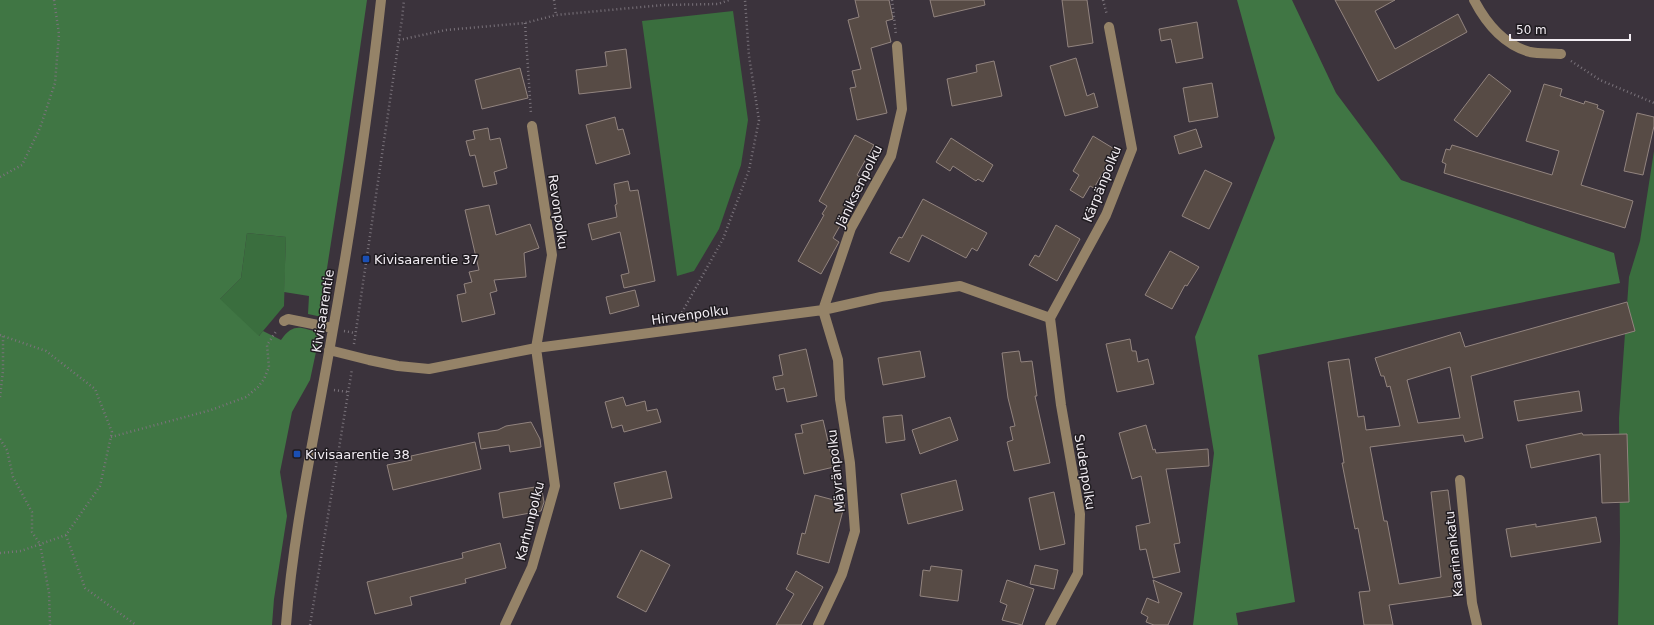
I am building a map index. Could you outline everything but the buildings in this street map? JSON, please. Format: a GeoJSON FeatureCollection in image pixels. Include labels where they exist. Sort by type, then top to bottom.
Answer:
{"type":"FeatureCollection","features":[{"type":"Feature","properties":{"kind":"street","name":"Kivisaarentie"},"geometry":{"type":"LineString","coordinates":[[286,625],[288,594],[302,500],[330,350],[372,75],[381,0]]}},
{"type":"Feature","properties":{"kind":"street"},"geometry":{"type":"LineString","coordinates":[[1474,0],[1491,27],[1508,42],[1530,52],[1561,54]]}},
{"type":"Feature","properties":{"kind":"street","name":"Kärpänpolku"},"geometry":{"type":"LineString","coordinates":[[1050,318],[1106,215],[1132,149],[1109,27]]}},
{"type":"Feature","properties":{"kind":"street","name":"Jäniksenpolku"},"geometry":{"type":"LineString","coordinates":[[823,310],[851,228],[891,156],[902,109],[897,46]]}},
{"type":"Feature","properties":{"kind":"street","name":"Revonpolku"},"geometry":{"type":"LineString","coordinates":[[532,126],[552,255],[536,348]]}},
{"type":"Feature","properties":{"kind":"street","name":"Hirvenpolku"},"geometry":{"type":"LineString","coordinates":[[330,350],[354,357],[398,366],[429,369],[536,348],[823,310],[881,297],[960,286],[1050,318]]}},
{"type":"Feature","properties":{"kind":"street","name":"Mäyränpolku"},"geometry":{"type":"LineString","coordinates":[[818,625],[842,574],[855,531],[850,463],[840,399],[838,360],[823,310]]}},
{"type":"Feature","properties":{"kind":"street","name":"Sudenpolku"},"geometry":{"type":"LineString","coordinates":[[1050,318],[1061,405],[1080,514],[1078,573],[1050,625]]}},
{"type":"Feature","properties":{"kind":"street"},"geometry":{"type":"LineString","coordinates":[[284,321],[288,319],[333,328]]}},
{"type":"Feature","properties":{"kind":"street","name":"Karhunpolku"},"geometry":{"type":"LineString","coordinates":[[506,625],[532,567],[555,486],[536,348]]}},
{"type":"Feature","properties":{"kind":"street","name":"Kaarinankatu"},"geometry":{"type":"LineString","coordinates":[[1460,480],[1472,603],[1477,625]]}},
{"type":"Feature","properties":{"kind":"path"},"geometry":{"type":"LineString","coordinates":[[0,177],[22,165],[40,128],[55,82],[59,34],[54,0]]}},
{"type":"Feature","properties":{"kind":"path"},"geometry":{"type":"LineString","coordinates":[[310,625],[354,357],[355,333],[404,0]]}},
{"type":"Feature","properties":{"kind":"path"},"geometry":{"type":"LineString","coordinates":[[554,0],[556,15]]}},
{"type":"Feature","properties":{"kind":"path"},"geometry":{"type":"LineString","coordinates":[[399,40],[446,30],[525,23],[556,15],[663,5],[718,4],[729,0]]}},
{"type":"Feature","properties":{"kind":"path"},"geometry":{"type":"LineString","coordinates":[[672,330],[723,239],[749,170],[760,120],[749,56],[744,0]]}},
{"type":"Feature","properties":{"kind":"path"},"geometry":{"type":"LineString","coordinates":[[892,0],[897,46]]}},
{"type":"Feature","properties":{"kind":"path"},"geometry":{"type":"LineString","coordinates":[[525,23],[532,126]]}},
{"type":"Feature","properties":{"kind":"path"},"geometry":{"type":"LineString","coordinates":[[1561,54],[1600,80],[1654,103]]}},
{"type":"Feature","properties":{"kind":"path"},"geometry":{"type":"LineString","coordinates":[[111,437],[212,410],[246,397],[258,387],[264,379],[269,367],[267,345],[272,335],[284,321]]}},
{"type":"Feature","properties":{"kind":"path"},"geometry":{"type":"LineString","coordinates":[[0,397],[4,372],[1,335],[46,351],[95,389],[112,432],[100,486],[66,535],[21,551],[0,553]]}},
{"type":"Feature","properties":{"kind":"path"},"geometry":{"type":"LineString","coordinates":[[0,439],[7,450],[13,477],[32,512],[32,532],[40,544],[49,593],[50,625]]}},
{"type":"Feature","properties":{"kind":"path"},"geometry":{"type":"LineString","coordinates":[[66,535],[85,588],[136,625]]}},
{"type":"Feature","properties":{"kind":"green space"},"geometry":{"type":"Polygon","coordinates":[[[0,0],[367,0],[323,294],[322,317],[308,314],[309,296],[284,292],[286,237],[247,233],[241,278],[220,299],[259,336],[263,331],[281,340],[290,331],[298,328],[320,333],[310,380],[292,412],[280,472],[287,516],[274,599],[272,625],[0,625],[0,0]]]}},
{"type":"Feature","properties":{"kind":"green space"},"geometry":{"type":"Polygon","coordinates":[[[1237,0],[1292,0],[1336,93],[1401,180],[1614,253],[1620,283],[1258,355],[1295,602],[1236,613],[1238,625],[1193,625],[1214,453],[1195,337],[1275,138],[1237,0]]]}},
{"type":"Feature","properties":{"kind":"green space"},"geometry":{"type":"Polygon","coordinates":[[[733,11],[748,120],[741,165],[719,229],[694,271],[677,276],[642,21],[733,11]]]}},
{"type":"Feature","properties":{"kind":"green space"},"geometry":{"type":"Polygon","coordinates":[[[1654,151],[1654,625],[1618,625],[1620,541],[1619,418],[1629,277],[1640,241],[1654,151]]]}},
{"type":"Feature","properties":{"kind":"green space"},"geometry":{"type":"Polygon","coordinates":[[[247,233],[286,237],[284,306],[238,361],[198,321],[241,278],[247,233]]]}},
{"type":"Feature","properties":{"kind":"place","name":"Kivisaarentie 37"},"geometry":{"type":"Point","coordinates":[366,259]}},
{"type":"Feature","properties":{"kind":"place","name":"Kivisaarentie 38"},"geometry":{"type":"Point","coordinates":[297,454]}}]}
